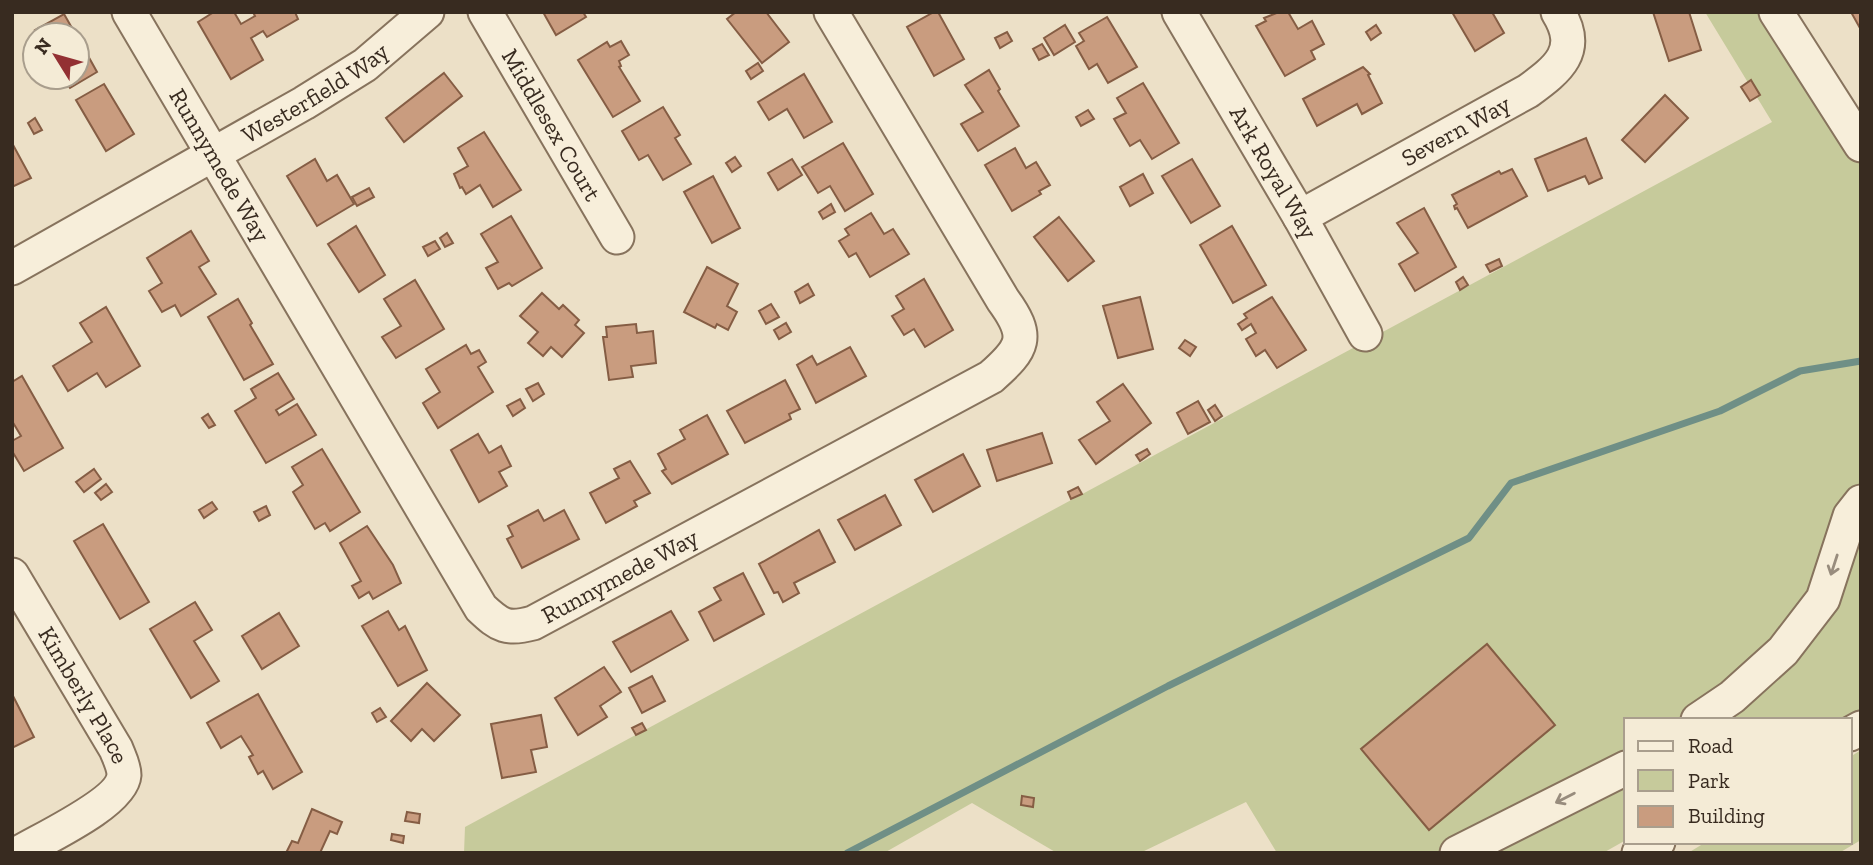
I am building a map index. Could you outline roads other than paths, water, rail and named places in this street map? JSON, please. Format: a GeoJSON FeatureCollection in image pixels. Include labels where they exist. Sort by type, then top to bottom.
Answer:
{"type":"FeatureCollection","features":[{"type":"Feature","properties":{"kind":"street","name":"Runnymede Way"},"geometry":{"type":"LineString","coordinates":[[129,12],[481,608],[498,623],[506,626],[533,623],[991,377],[1009,361],[1018,348],[1021,336],[1015,316],[831,12]]}},
{"type":"Feature","properties":{"kind":"street","name":"Westerfield Way"},"geometry":{"type":"LineString","coordinates":[[12,268],[304,103],[365,65],[427,12]]}},
{"type":"Feature","properties":{"kind":"street","name":"Middlesex Court"},"geometry":{"type":"LineString","coordinates":[[485,12],[617,237]]}},
{"type":"Feature","properties":{"kind":"street","name":"Ark Royal Way"},"geometry":{"type":"LineString","coordinates":[[1180,12],[1365,334]]}},
{"type":"Feature","properties":{"kind":"street","name":"Severn Way"},"geometry":{"type":"LineString","coordinates":[[1300,217],[1528,91],[1551,74],[1564,60],[1568,47],[1567,28],[1559,12]]}},
{"type":"Feature","properties":{"kind":"street"},"geometry":{"type":"LineString","coordinates":[[1776,12],[1861,145]]}},
{"type":"Feature","properties":{"kind":"street"},"geometry":{"type":"LineString","coordinates":[[1701,718],[1732,697],[1783,651],[1823,599],[1850,516],[1861,502]]}},
{"type":"Feature","properties":{"kind":"street","name":"Kimberly Place"},"geometry":{"type":"LineString","coordinates":[[12,575],[116,749],[124,776],[116,792],[103,804],[19,853]]}},
{"type":"Feature","properties":{"kind":"street"},"geometry":{"type":"LineString","coordinates":[[1457,853],[1624,769]]}},
{"type":"Feature","properties":{"kind":"street"},"geometry":{"type":"LineString","coordinates":[[1639,853],[1655,844]]}},
{"type":"Feature","properties":{"kind":"waterway"},"geometry":{"type":"LineString","coordinates":[[847,853],[1168,686],[1469,538],[1511,483],[1720,411],[1800,371],[1861,361]]}}]}
